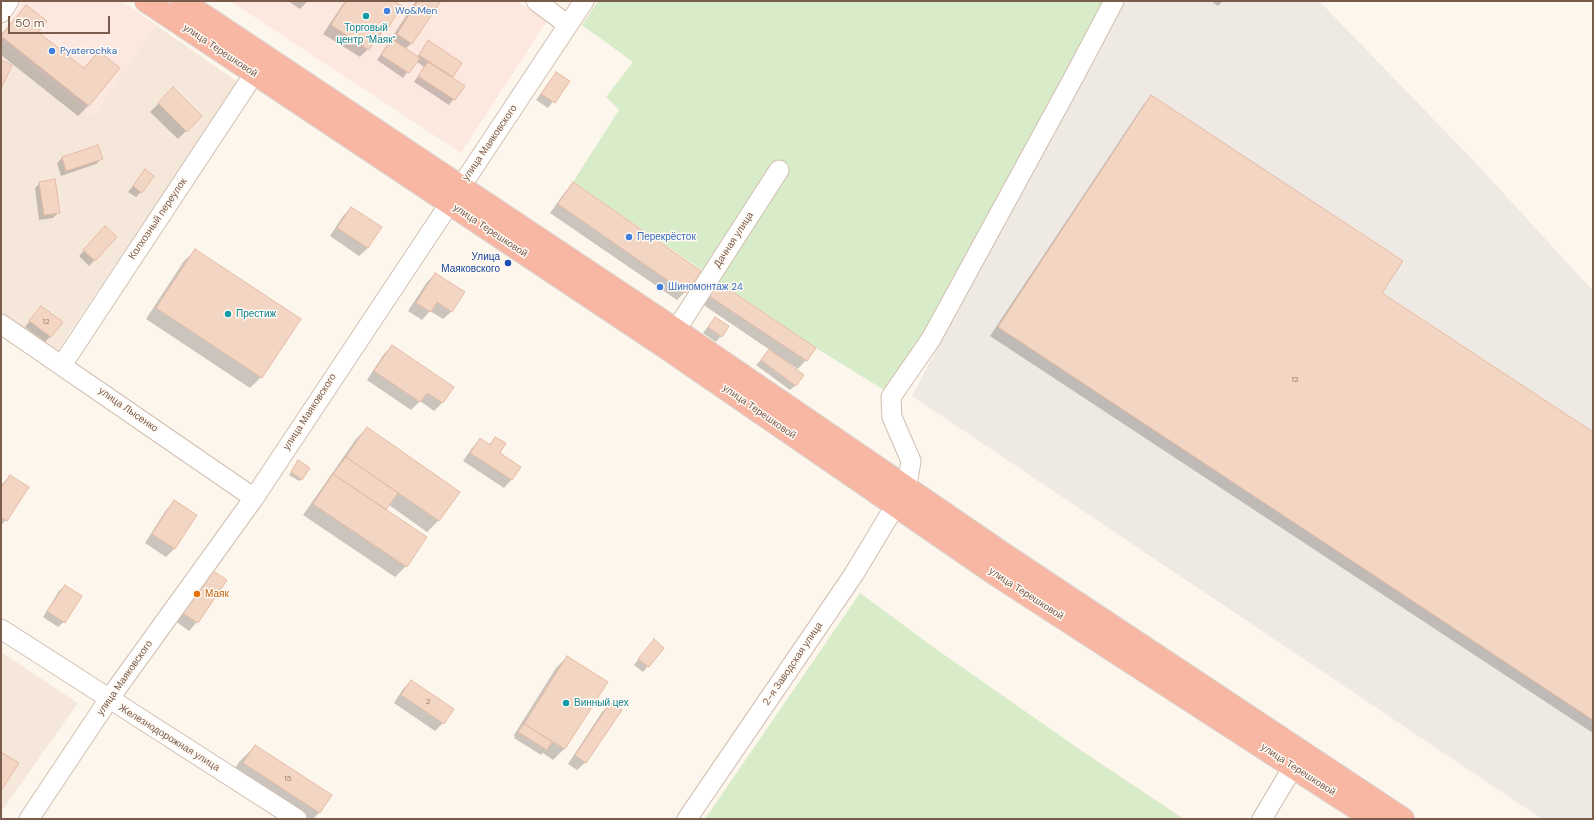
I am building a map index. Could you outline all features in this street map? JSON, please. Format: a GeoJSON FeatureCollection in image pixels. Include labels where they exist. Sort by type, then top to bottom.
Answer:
{"type":"FeatureCollection","features":[{"type":"Feature","properties":{"kind":"highway","name":"улица Терешковой"},"geometry":{"type":"LineString","coordinates":[[146,1],[448,204],[665,347],[998,576],[1373,819]]}},
{"type":"Feature","properties":{"kind":"highway","name":"улица Терешковой"},"geometry":{"type":"LineString","coordinates":[[182,1],[676,330],[1017,564],[1404,819]]}},
{"type":"Feature","properties":{"kind":"street"},"geometry":{"type":"LineString","coordinates":[[1,13],[9,1]]}},
{"type":"Feature","properties":{"kind":"street"},"geometry":{"type":"LineString","coordinates":[[536,1],[568,25]]}},
{"type":"Feature","properties":{"kind":"street","name":"улица Маяковского"},"geometry":{"type":"LineString","coordinates":[[29,819],[109,699],[254,498],[584,1]]}},
{"type":"Feature","properties":{"kind":"street","name":"2-я Заводская улица"},"geometry":{"type":"LineString","coordinates":[[688,819],[854,574],[895,506],[908,479],[911,461],[892,417],[891,397],[931,339],[1114,1]]}},
{"type":"Feature","properties":{"kind":"street","name":"Колхозный переулок"},"geometry":{"type":"LineString","coordinates":[[62,364],[254,74]]}},
{"type":"Feature","properties":{"kind":"street","name":"Дачная улица"},"geometry":{"type":"LineString","coordinates":[[676,330],[780,170]]}},
{"type":"Feature","properties":{"kind":"street","name":"улица Лысенко"},"geometry":{"type":"LineString","coordinates":[[1,324],[62,364],[254,498]]}},
{"type":"Feature","properties":{"kind":"street","name":"Железнодорожная улица"},"geometry":{"type":"LineString","coordinates":[[1,629],[297,819]]}},
{"type":"Feature","properties":{"kind":"street"},"geometry":{"type":"LineString","coordinates":[[1262,819],[1293,767]]}},
{"type":"Feature","properties":{"kind":"shaded area"},"geometry":{"type":"Polygon","coordinates":[[[23,1],[122,1],[156,25],[93,115],[1,42],[1,34],[23,1]]]}},
{"type":"Feature","properties":{"kind":"shaded area"},"geometry":{"type":"Polygon","coordinates":[[[230,1],[517,1],[547,21],[461,153],[230,1]]]}},
{"type":"Feature","properties":{"kind":"shaded area"},"geometry":{"type":"Polygon","coordinates":[[[1124,1],[1319,1],[1473,160],[1593,291],[1593,819],[1542,819],[912,396],[1064,106],[1069,106],[1124,1]]]}},
{"type":"Feature","properties":{"kind":"shaded area"},"geometry":{"type":"Polygon","coordinates":[[[156,25],[238,82],[58,350],[1,312],[1,42],[93,115],[156,25]]]}},
{"type":"Feature","properties":{"kind":"shaded area"},"geometry":{"type":"Polygon","coordinates":[[[1,652],[78,703],[1,812],[1,652]]]}},
{"type":"Feature","properties":{"kind":"green space"},"geometry":{"type":"Polygon","coordinates":[[[598,1],[1109,1],[938,313],[889,393],[816,348],[573,182],[619,110],[606,97],[633,62],[582,25],[598,1]]]}},
{"type":"Feature","properties":{"kind":"green space"},"geometry":{"type":"Polygon","coordinates":[[[860,593],[936,649],[1082,751],[1184,819],[705,819],[860,593]]]}},
{"type":"Feature","properties":{"kind":"building","name":"Торговый центр \"Маяк\""},"geometry":{"type":"Polygon","coordinates":[[[346,1],[394,1],[402,6],[388,28],[384,26],[369,50],[331,25],[346,1]]]}},
{"type":"Feature","properties":{"kind":"building"},"geometry":{"type":"Polygon","coordinates":[[[418,1],[441,1],[412,44],[397,34],[418,1]]]}},
{"type":"Feature","properties":{"kind":"building"},"geometry":{"type":"Polygon","coordinates":[[[26,5],[47,21],[38,32],[84,68],[99,51],[120,68],[89,106],[1,36],[26,5]]]}},
{"type":"Feature","properties":{"kind":"building"},"geometry":{"type":"Polygon","coordinates":[[[392,39],[420,58],[409,73],[381,55],[392,39]]]}},
{"type":"Feature","properties":{"kind":"building"},"geometry":{"type":"Polygon","coordinates":[[[428,40],[462,63],[453,77],[419,55],[428,40]]]}},
{"type":"Feature","properties":{"kind":"building"},"geometry":{"type":"Polygon","coordinates":[[[1,60],[12,65],[1,89],[1,60]]]}},
{"type":"Feature","properties":{"kind":"building"},"geometry":{"type":"Polygon","coordinates":[[[428,62],[465,86],[455,100],[418,76],[428,62]]]}},
{"type":"Feature","properties":{"kind":"building"},"geometry":{"type":"Polygon","coordinates":[[[556,72],[570,81],[555,103],[541,94],[556,72]]]}},
{"type":"Feature","properties":{"kind":"building"},"geometry":{"type":"Polygon","coordinates":[[[173,87],[202,116],[187,132],[158,103],[173,87]]]}},
{"type":"Feature","properties":{"kind":"building"},"geometry":{"type":"Polygon","coordinates":[[[1151,95],[1403,261],[1382,293],[1593,432],[1593,720],[998,327],[1151,95]]]}},
{"type":"Feature","properties":{"kind":"building"},"geometry":{"type":"Polygon","coordinates":[[[98,145],[103,159],[66,171],[62,157],[98,145]]]}},
{"type":"Feature","properties":{"kind":"building"},"geometry":{"type":"Polygon","coordinates":[[[145,169],[154,176],[142,193],[133,186],[145,169]]]}},
{"type":"Feature","properties":{"kind":"building"},"geometry":{"type":"Polygon","coordinates":[[[55,179],[60,213],[44,215],[39,182],[55,179]]]}},
{"type":"Feature","properties":{"kind":"building","name":"Перекрёсток"},"geometry":{"type":"Polygon","coordinates":[[[573,182],[701,271],[686,293],[558,204],[573,182]]]}},
{"type":"Feature","properties":{"kind":"building"},"geometry":{"type":"Polygon","coordinates":[[[351,207],[382,227],[368,248],[337,228],[351,207]]]}},
{"type":"Feature","properties":{"kind":"building"},"geometry":{"type":"Polygon","coordinates":[[[105,226],[117,237],[95,261],[83,250],[105,226]]]}},
{"type":"Feature","properties":{"kind":"building","name":"Престиж"},"geometry":{"type":"Polygon","coordinates":[[[195,249],[301,319],[262,378],[156,308],[195,249]]]}},
{"type":"Feature","properties":{"kind":"building"},"geometry":{"type":"Polygon","coordinates":[[[435,273],[465,292],[452,312],[437,302],[431,312],[416,303],[435,273]]]}},
{"type":"Feature","properties":{"kind":"building"},"geometry":{"type":"Polygon","coordinates":[[[718,282],[816,348],[807,361],[709,296],[718,282]]]}},
{"type":"Feature","properties":{"kind":"building"},"geometry":{"type":"Polygon","coordinates":[[[41,306],[63,322],[51,337],[29,321],[41,306]]]}},
{"type":"Feature","properties":{"kind":"building"},"geometry":{"type":"Polygon","coordinates":[[[715,317],[729,326],[722,337],[708,327],[715,317]]]}},
{"type":"Feature","properties":{"kind":"building"},"geometry":{"type":"Polygon","coordinates":[[[392,345],[454,387],[443,403],[427,393],[420,402],[374,371],[392,345]]]}},
{"type":"Feature","properties":{"kind":"building"},"geometry":{"type":"Polygon","coordinates":[[[769,349],[804,375],[796,386],[761,360],[769,349]]]}},
{"type":"Feature","properties":{"kind":"building"},"geometry":{"type":"Polygon","coordinates":[[[367,427],[460,492],[439,521],[346,457],[367,427]]]}},
{"type":"Feature","properties":{"kind":"building"},"geometry":{"type":"Polygon","coordinates":[[[495,437],[506,443],[500,453],[521,467],[512,480],[470,453],[480,438],[490,445],[495,437]]]}},
{"type":"Feature","properties":{"kind":"building"},"geometry":{"type":"Polygon","coordinates":[[[346,457],[398,493],[386,510],[333,474],[346,457]]]}},
{"type":"Feature","properties":{"kind":"building"},"geometry":{"type":"Polygon","coordinates":[[[298,460],[310,468],[302,480],[291,472],[298,460]]]}},
{"type":"Feature","properties":{"kind":"building"},"geometry":{"type":"Polygon","coordinates":[[[333,474],[427,537],[407,567],[313,504],[333,474]]]}},
{"type":"Feature","properties":{"kind":"building"},"geometry":{"type":"Polygon","coordinates":[[[10,475],[29,487],[7,521],[1,517],[1,488],[10,475]]]}},
{"type":"Feature","properties":{"kind":"building"},"geometry":{"type":"Polygon","coordinates":[[[174,500],[197,515],[175,549],[152,534],[174,500]]]}},
{"type":"Feature","properties":{"kind":"building"},"geometry":{"type":"Polygon","coordinates":[[[210,569],[227,580],[198,623],[181,612],[210,569]]]}},
{"type":"Feature","properties":{"kind":"building"},"geometry":{"type":"Polygon","coordinates":[[[65,585],[82,596],[65,623],[47,611],[65,585]]]}},
{"type":"Feature","properties":{"kind":"building"},"geometry":{"type":"Polygon","coordinates":[[[654,639],[664,648],[649,667],[638,659],[654,639]]]}},
{"type":"Feature","properties":{"kind":"building","name":"Винный цех"},"geometry":{"type":"Polygon","coordinates":[[[567,656],[608,682],[565,749],[524,724],[567,656]]]}},
{"type":"Feature","properties":{"kind":"building"},"geometry":{"type":"Polygon","coordinates":[[[411,680],[454,709],[444,724],[401,695],[411,680]]]}},
{"type":"Feature","properties":{"kind":"building"},"geometry":{"type":"Polygon","coordinates":[[[610,703],[622,710],[586,763],[575,755],[610,703]]]}},
{"type":"Feature","properties":{"kind":"building"},"geometry":{"type":"Polygon","coordinates":[[[524,724],[552,742],[547,750],[518,732],[524,724]]]}},
{"type":"Feature","properties":{"kind":"building"},"geometry":{"type":"Polygon","coordinates":[[[255,745],[332,795],[320,813],[243,763],[255,745]]]}},
{"type":"Feature","properties":{"kind":"building"},"geometry":{"type":"Polygon","coordinates":[[[1,752],[19,763],[2,789],[1,789],[1,752]]]}},
{"type":"Feature","properties":{"kind":"place","name":"Wo&Men"},"geometry":{"type":"Point","coordinates":[387,11]}},
{"type":"Feature","properties":{"kind":"place","name":"Торговый центр \"Маяк\""},"geometry":{"type":"Point","coordinates":[366,16]}},
{"type":"Feature","properties":{"kind":"place","name":"Pyaterochka"},"geometry":{"type":"Point","coordinates":[52,51]}},
{"type":"Feature","properties":{"kind":"place","name":"Перекрёсток"},"geometry":{"type":"Point","coordinates":[629,237]}},
{"type":"Feature","properties":{"kind":"place","name":"Улица Маяковского"},"geometry":{"type":"Point","coordinates":[508,263]}},
{"type":"Feature","properties":{"kind":"place","name":"Шиномонтаж 24"},"geometry":{"type":"Point","coordinates":[660,287]}},
{"type":"Feature","properties":{"kind":"place","name":"Престиж"},"geometry":{"type":"Point","coordinates":[228,314]}},
{"type":"Feature","properties":{"kind":"place","name":"Маяк"},"geometry":{"type":"Point","coordinates":[197,594]}},
{"type":"Feature","properties":{"kind":"place","name":"Винный цех"},"geometry":{"type":"Point","coordinates":[566,703]}}]}
